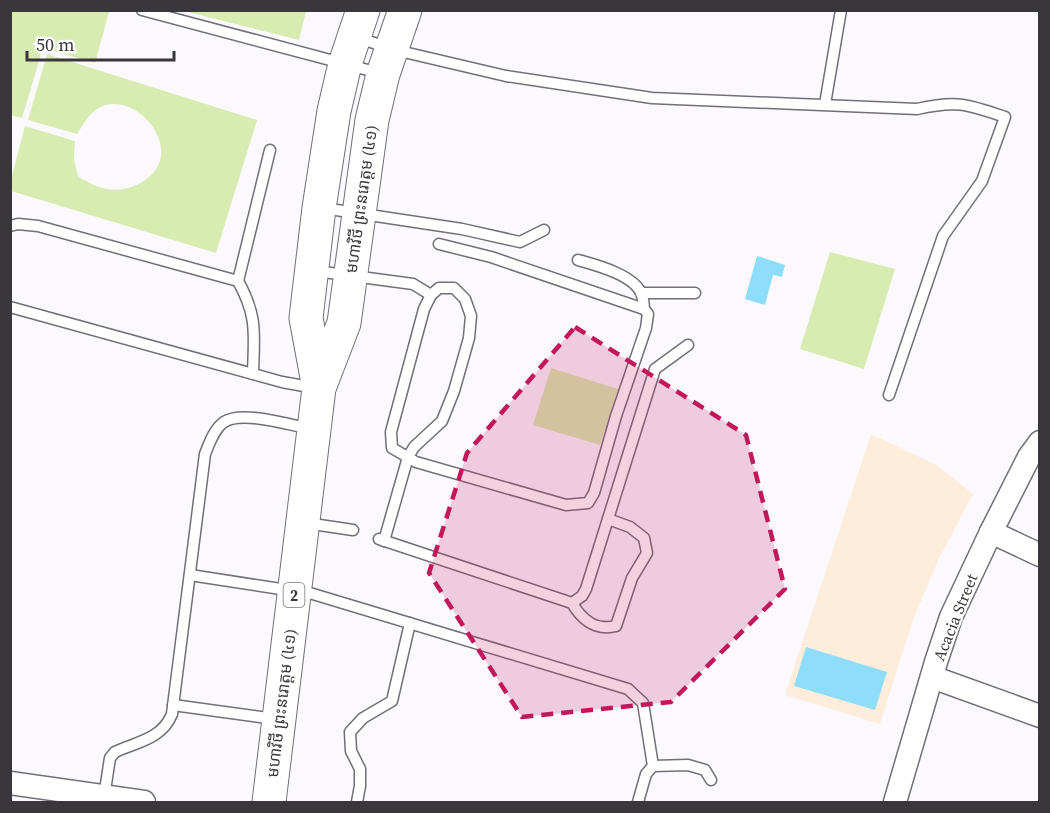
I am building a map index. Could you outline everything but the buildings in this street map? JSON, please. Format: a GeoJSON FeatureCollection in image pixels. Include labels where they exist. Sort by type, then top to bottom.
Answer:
{"type":"FeatureCollection","features":[{"type":"Feature","properties":{"kind":"main road","name":"មហាវិថី ព្រះនរោត្តម (៤១)"},"geometry":{"type":"LineString","coordinates":[[268,802],[319,388],[344,323],[372,120],[387,61],[405,10]]}},
{"type":"Feature","properties":{"kind":"main road","name":"មហាវិថី ព្រះនរោត្តម (៤១)"},"geometry":{"type":"LineString","coordinates":[[319,388],[306,318],[319,208],[334,111],[354,37]]}},
{"type":"Feature","properties":{"kind":"street","name":"Acacia Street"},"geometry":{"type":"LineString","coordinates":[[895,802],[951,617],[1029,457],[1040,442]]}},
{"type":"Feature","properties":{"kind":"street"},"geometry":{"type":"LineString","coordinates":[[991,532],[1040,555]]}},
{"type":"Feature","properties":{"kind":"street"},"geometry":{"type":"LineString","coordinates":[[932,677],[1040,716]]}},
{"type":"Feature","properties":{"kind":"street"},"geometry":{"type":"LineString","coordinates":[[10,783],[144,802]]}},
{"type":"Feature","properties":{"kind":"lane"},"geometry":{"type":"LineString","coordinates":[[142,10],[354,37],[387,61],[652,98],[917,109],[944,103],[967,104],[1005,117],[982,181],[944,236],[889,395]]}},
{"type":"Feature","properties":{"kind":"lane"},"geometry":{"type":"LineString","coordinates":[[825,104],[842,10]]}},
{"type":"Feature","properties":{"kind":"lane"},"geometry":{"type":"LineString","coordinates":[[354,37],[387,61]]}},
{"type":"Feature","properties":{"kind":"lane"},"geometry":{"type":"LineString","coordinates":[[253,374],[254,322],[248,300],[238,281],[270,150]]}},
{"type":"Feature","properties":{"kind":"lane"},"geometry":{"type":"LineString","coordinates":[[319,208],[462,229],[520,242],[544,230]]}},
{"type":"Feature","properties":{"kind":"lane"},"geometry":{"type":"LineString","coordinates":[[10,226],[18,224],[38,226],[238,281]]}},
{"type":"Feature","properties":{"kind":"lane"},"geometry":{"type":"LineString","coordinates":[[439,244],[491,257],[644,309]]}},
{"type":"Feature","properties":{"kind":"lane"},"geometry":{"type":"LineString","coordinates":[[578,260],[630,280],[641,293],[644,309],[648,314],[646,328],[616,416],[594,493],[588,502],[566,505],[416,462],[408,457],[392,448],[391,432],[424,309],[431,296],[440,288],[454,288],[465,299],[471,316],[469,338],[454,391],[442,421],[414,447],[408,457],[381,540],[572,603],[579,616],[591,625],[608,628],[616,626],[632,578],[647,553],[644,538],[630,527],[608,519]]}},
{"type":"Feature","properties":{"kind":"lane"},"geometry":{"type":"LineString","coordinates":[[312,270],[413,284],[431,296]]}},
{"type":"Feature","properties":{"kind":"lane"},"geometry":{"type":"LineString","coordinates":[[641,293],[695,293]]}},
{"type":"Feature","properties":{"kind":"lane"},"geometry":{"type":"LineString","coordinates":[[10,307],[282,382],[319,388]]}},
{"type":"Feature","properties":{"kind":"lane"},"geometry":{"type":"LineString","coordinates":[[572,603],[586,590],[655,369],[688,345]]}},
{"type":"Feature","properties":{"kind":"lane"},"geometry":{"type":"LineString","coordinates":[[104,797],[110,758],[115,752],[160,733],[167,726],[173,705],[205,454],[212,436],[223,423],[240,417],[315,429]]}},
{"type":"Feature","properties":{"kind":"lane"},"geometry":{"type":"LineString","coordinates":[[303,522],[353,531]]}},
{"type":"Feature","properties":{"kind":"lane"},"geometry":{"type":"LineString","coordinates":[[190,575],[322,596],[628,689],[643,703],[653,766]]}},
{"type":"Feature","properties":{"kind":"lane"},"geometry":{"type":"LineString","coordinates":[[357,802],[360,769],[351,751],[350,732],[363,718],[392,701],[410,623]]}},
{"type":"Feature","properties":{"kind":"lane"},"geometry":{"type":"LineString","coordinates":[[173,705],[279,720]]}},
{"type":"Feature","properties":{"kind":"lane"},"geometry":{"type":"LineString","coordinates":[[638,802],[646,774],[653,766],[688,765],[705,770],[711,780]]}},
{"type":"Feature","properties":{"kind":"highlighted area"},"geometry":{"type":"Polygon","coordinates":[[[575,327],[746,435],[785,589],[671,702],[522,717],[429,573],[467,453],[575,327]]]}},
{"type":"Feature","properties":{"kind":"shaded area"},"geometry":{"type":"Polygon","coordinates":[[[871,434],[938,466],[973,494],[938,560],[912,623],[880,724],[785,695],[871,434]]]}},
{"type":"Feature","properties":{"kind":"green space"},"geometry":{"type":"Polygon","coordinates":[[[11,11],[109,12],[95,63],[43,48],[22,118],[11,115],[11,11]]]}},
{"type":"Feature","properties":{"kind":"green space"},"geometry":{"type":"Polygon","coordinates":[[[184,11],[306,11],[299,40],[184,11]]]}},
{"type":"Feature","properties":{"kind":"green space"},"geometry":{"type":"Polygon","coordinates":[[[47,54],[257,120],[216,253],[11,191],[11,179],[25,126],[75,141],[74,160],[78,176],[91,184],[112,190],[134,186],[152,174],[160,159],[160,144],[154,128],[128,107],[112,104],[97,109],[88,117],[77,134],[28,120],[47,54]]]}},
{"type":"Feature","properties":{"kind":"green space"},"geometry":{"type":"Polygon","coordinates":[[[830,252],[895,269],[864,369],[800,349],[830,252]]]}},
{"type":"Feature","properties":{"kind":"green space"},"geometry":{"type":"Polygon","coordinates":[[[551,368],[618,389],[600,445],[533,425],[551,368]]]}},
{"type":"Feature","properties":{"kind":"water"},"geometry":{"type":"Polygon","coordinates":[[[757,256],[785,265],[782,277],[773,275],[765,305],[745,299],[757,256]]]}},
{"type":"Feature","properties":{"kind":"water"},"geometry":{"type":"Polygon","coordinates":[[[806,647],[887,672],[875,710],[794,686],[806,647]]]}}]}
